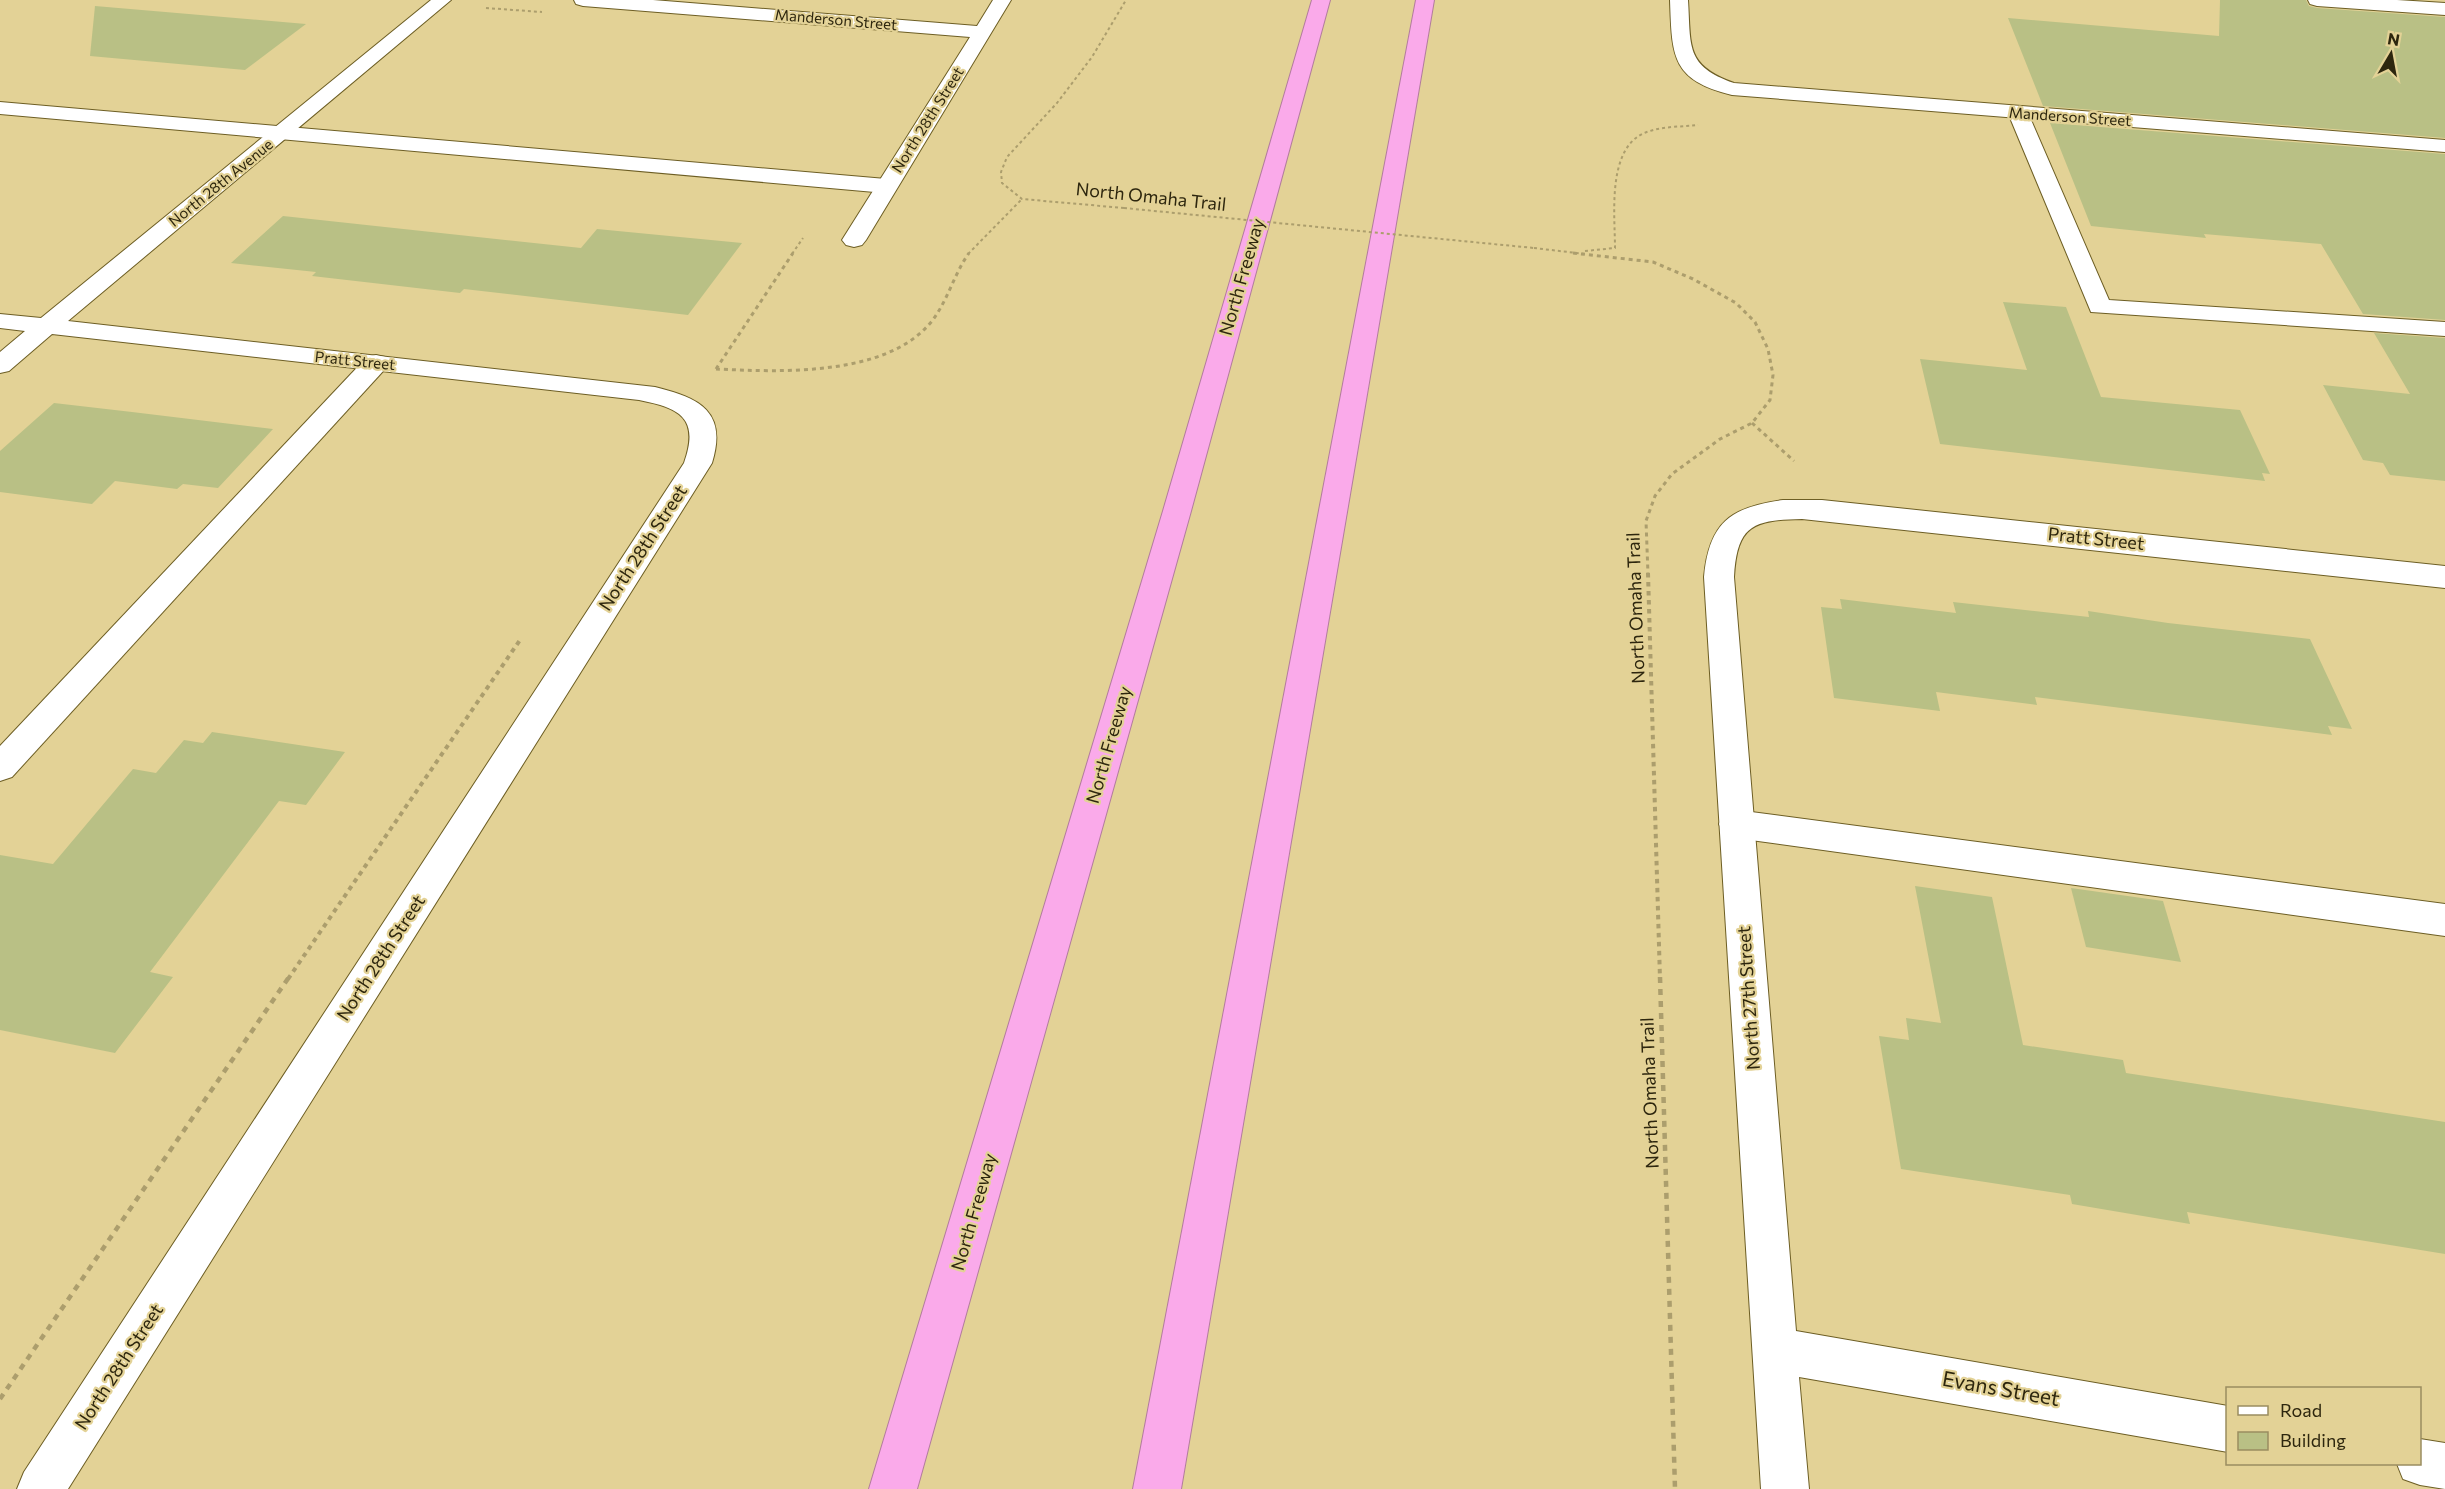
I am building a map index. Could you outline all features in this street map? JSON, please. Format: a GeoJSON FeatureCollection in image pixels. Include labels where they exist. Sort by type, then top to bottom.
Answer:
{"type":"FeatureCollection","features":[{"type":"Feature","properties":{"kind":"highway","name":"North Freeway"},"geometry":{"type":"LineString","coordinates":[[893,1489],[1170,534],[1321,0]]}},
{"type":"Feature","properties":{"kind":"highway"},"geometry":{"type":"LineString","coordinates":[[1156,1489],[1346,448],[1425,0]]}},
{"type":"Feature","properties":{"kind":"street","name":"North 28th Avenue"},"geometry":{"type":"LineString","coordinates":[[0,365],[442,0]]}},
{"type":"Feature","properties":{"kind":"street","name":"Manderson Street"},"geometry":{"type":"LineString","coordinates":[[583,0],[982,32]]}},
{"type":"Feature","properties":{"kind":"street","name":"North 28th Street"},"geometry":{"type":"LineString","coordinates":[[854,240],[1002,0]]}},
{"type":"Feature","properties":{"kind":"street","name":"Manderson Street"},"geometry":{"type":"LineString","coordinates":[[1679,0],[1683,54],[1688,65],[1699,75],[1720,86],[1757,93],[2445,146]]}},
{"type":"Feature","properties":{"kind":"street"},"geometry":{"type":"LineString","coordinates":[[2317,0],[2445,9]]}},
{"type":"Feature","properties":{"kind":"street"},"geometry":{"type":"LineString","coordinates":[[0,108],[280,135],[886,186]]}},
{"type":"Feature","properties":{"kind":"street"},"geometry":{"type":"LineString","coordinates":[[2018,113],[2100,307],[2445,329]]}},
{"type":"Feature","properties":{"kind":"street","name":"Pratt Street"},"geometry":{"type":"LineString","coordinates":[[0,321],[649,394],[671,398],[687,406],[703,422]]}},
{"type":"Feature","properties":{"kind":"street"},"geometry":{"type":"LineString","coordinates":[[0,768],[376,363]]}},
{"type":"Feature","properties":{"kind":"street","name":"North 28th Street"},"geometry":{"type":"LineString","coordinates":[[41,1489],[698,463],[705,444],[703,422]]}},
{"type":"Feature","properties":{"kind":"street","name":"Pratt Street"},"geometry":{"type":"LineString","coordinates":[[1746,516],[1778,510],[1822,510],[2445,577]]}},
{"type":"Feature","properties":{"kind":"street","name":"North 27th Street"},"geometry":{"type":"LineString","coordinates":[[1746,516],[1726,538],[1718,563],[1785,1489]]}},
{"type":"Feature","properties":{"kind":"street"},"geometry":{"type":"LineString","coordinates":[[1736,824],[2445,920]]}},
{"type":"Feature","properties":{"kind":"street","name":"Evans Street"},"geometry":{"type":"LineString","coordinates":[[1775,1350],[2226,1429]]}},
{"type":"Feature","properties":{"kind":"street"},"geometry":{"type":"LineString","coordinates":[[2421,1462],[2445,1466]]}},
{"type":"Feature","properties":{"kind":"path"},"geometry":{"type":"LineString","coordinates":[[716,369],[782,372],[845,365],[881,354],[907,342],[929,325],[948,296],[968,254],[1022,199],[1002,183],[1001,172],[1007,157],[1057,102],[1085,66],[1126,0]]}},
{"type":"Feature","properties":{"kind":"path"},"geometry":{"type":"LineString","coordinates":[[1575,252],[1615,248],[1617,177],[1620,157],[1628,144],[1641,135],[1700,125]]}},
{"type":"Feature","properties":{"kind":"path","name":"North Omaha Trail"},"geometry":{"type":"LineString","coordinates":[[1022,199],[1575,252],[1653,262],[1693,279],[1736,303],[1755,322],[1768,350],[1773,375],[1770,400],[1752,423],[1720,439],[1672,474],[1654,496],[1646,521],[1675,1489]]}},
{"type":"Feature","properties":{"kind":"path"},"geometry":{"type":"LineString","coordinates":[[1752,423],[1802,468]]}},
{"type":"Feature","properties":{"kind":"path"},"geometry":{"type":"LineString","coordinates":[[0,1399],[522,636]]}},
{"type":"Feature","properties":{"kind":"building"},"geometry":{"type":"Polygon","coordinates":[[[2220,0],[2306,0],[2309,6],[2317,8],[2445,17],[2445,138],[2043,106],[2008,18],[2219,36],[2220,0]]]}},
{"type":"Feature","properties":{"kind":"building"},"geometry":{"type":"Polygon","coordinates":[[[95,6],[306,24],[245,70],[90,56],[95,6]]]}},
{"type":"Feature","properties":{"kind":"building"},"geometry":{"type":"Polygon","coordinates":[[[2050,123],[2445,154],[2445,320],[2363,314],[2321,244],[2204,234],[2206,238],[2091,226],[2050,123]]]}},
{"type":"Feature","properties":{"kind":"building"},"geometry":{"type":"Polygon","coordinates":[[[283,216],[581,248],[597,229],[742,243],[688,315],[464,289],[460,293],[312,276],[316,272],[231,263],[283,216]]]}},
{"type":"Feature","properties":{"kind":"building"},"geometry":{"type":"Polygon","coordinates":[[[2003,302],[2066,307],[2101,397],[2240,410],[2270,474],[2262,473],[2265,481],[1940,444],[1920,359],[2027,370],[2003,302]]]}},
{"type":"Feature","properties":{"kind":"building"},"geometry":{"type":"Polygon","coordinates":[[[2374,333],[2445,338],[2445,481],[2390,475],[2383,463],[2363,460],[2323,385],[2410,394],[2374,333]]]}},
{"type":"Feature","properties":{"kind":"building"},"geometry":{"type":"Polygon","coordinates":[[[54,403],[273,429],[218,488],[183,484],[177,489],[115,481],[92,504],[0,492],[0,451],[54,403]]]}},
{"type":"Feature","properties":{"kind":"building"},"geometry":{"type":"Polygon","coordinates":[[[1840,599],[1956,613],[1953,602],[2089,617],[2088,611],[2168,623],[2310,639],[2352,729],[2328,726],[2332,735],[2035,697],[2037,705],[1936,692],[1940,711],[1834,698],[1821,607],[1842,609],[1840,599]]]}},
{"type":"Feature","properties":{"kind":"building"},"geometry":{"type":"Polygon","coordinates":[[[212,732],[345,752],[306,805],[279,801],[150,972],[173,977],[115,1053],[0,1030],[0,855],[53,864],[133,769],[156,773],[184,740],[203,743],[212,732]]]}},
{"type":"Feature","properties":{"kind":"building"},"geometry":{"type":"Polygon","coordinates":[[[1915,886],[1992,897],[2023,1045],[2123,1060],[2126,1073],[2445,1122],[2445,1254],[2187,1212],[2190,1224],[2072,1204],[2070,1195],[1901,1169],[1879,1036],[1909,1040],[1906,1018],[1941,1023],[1915,886]]]}},
{"type":"Feature","properties":{"kind":"building"},"geometry":{"type":"Polygon","coordinates":[[[2071,888],[2163,901],[2181,962],[2086,947],[2071,888]]]}}]}
